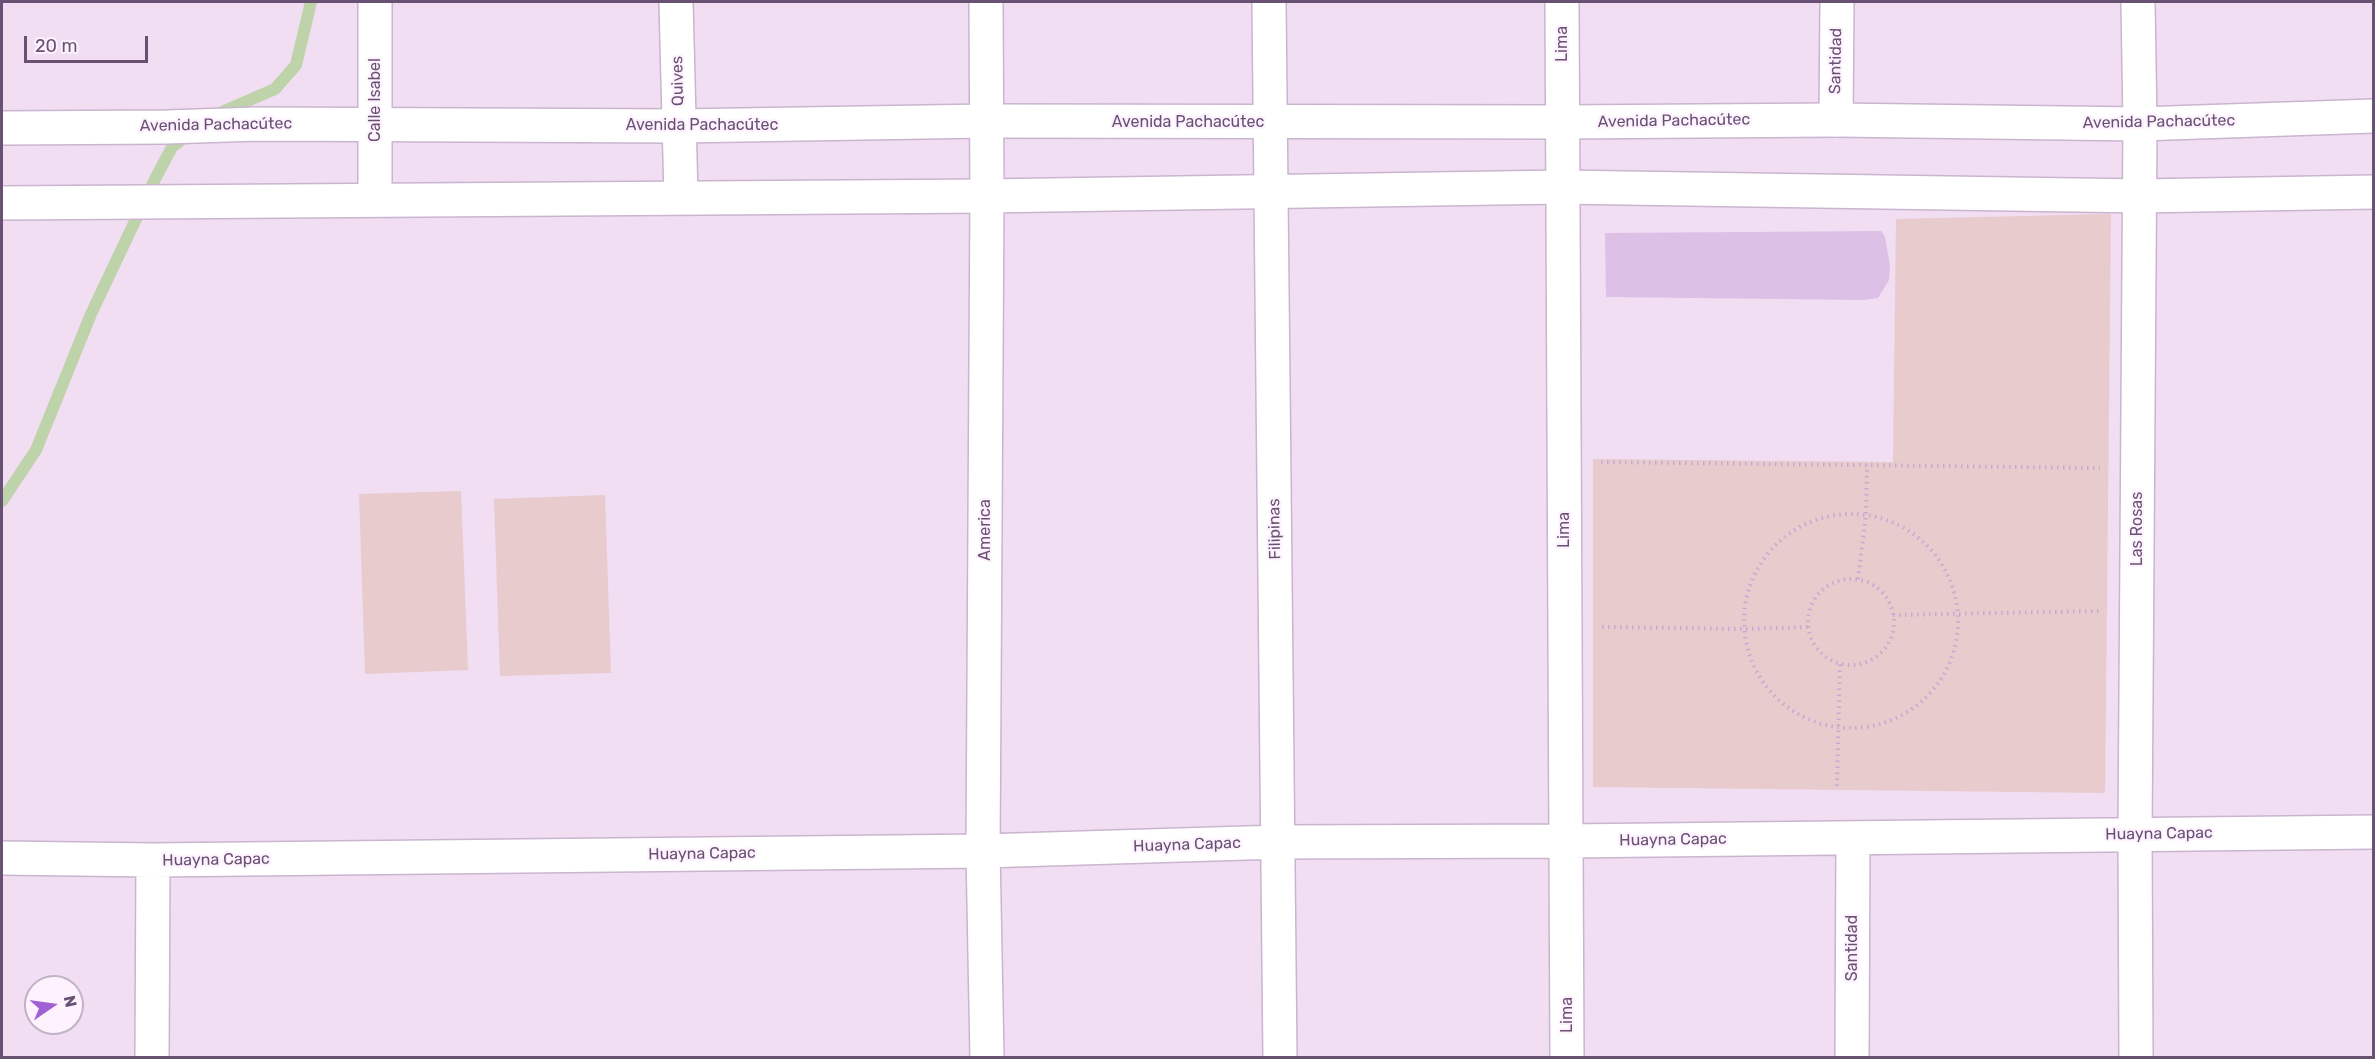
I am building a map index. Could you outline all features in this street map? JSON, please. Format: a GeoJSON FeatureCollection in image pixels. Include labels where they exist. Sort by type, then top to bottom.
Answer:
{"type":"FeatureCollection","features":[{"type":"Feature","properties":{"kind":"street","name":"Calle Isabel"},"geometry":{"type":"LineString","coordinates":[[375,2],[375,199]]}},
{"type":"Feature","properties":{"kind":"street","name":"Quives"},"geometry":{"type":"LineString","coordinates":[[676,2],[681,197]]}},
{"type":"Feature","properties":{"kind":"street","name":"America"},"geometry":{"type":"LineString","coordinates":[[986,2],[983,851],[987,1058]]}},
{"type":"Feature","properties":{"kind":"street","name":"Filipinas"},"geometry":{"type":"LineString","coordinates":[[1269,2],[1280,1058]]}},
{"type":"Feature","properties":{"kind":"street","name":"Lima"},"geometry":{"type":"LineString","coordinates":[[1562,2],[1567,1058]]}},
{"type":"Feature","properties":{"kind":"street","name":"Santidad"},"geometry":{"type":"LineString","coordinates":[[1836,120],[1837,2]]}},
{"type":"Feature","properties":{"kind":"street","name":"Las Rosas"},"geometry":{"type":"LineString","coordinates":[[2136,1058],[2135,834],[2140,196],[2138,2]]}},
{"type":"Feature","properties":{"kind":"street","name":"Avenida Pachacútec"},"geometry":{"type":"LineString","coordinates":[[2,128],[375,123],[679,126],[986,121],[1836,120],[2140,123],[2373,116]]}},
{"type":"Feature","properties":{"kind":"street"},"geometry":{"type":"LineString","coordinates":[[2,203],[987,196],[1562,187],[2140,196],[2373,192]]}},
{"type":"Feature","properties":{"kind":"street","name":"Huayna Capac"},"geometry":{"type":"LineString","coordinates":[[2,858],[153,860],[983,851],[1279,842],[2373,832]]}},
{"type":"Feature","properties":{"kind":"street","name":"Santidad"},"geometry":{"type":"LineString","coordinates":[[1852,838],[1852,1058]]}},
{"type":"Feature","properties":{"kind":"street"},"geometry":{"type":"LineString","coordinates":[[152,1058],[153,860]]}},
{"type":"Feature","properties":{"kind":"path"},"geometry":{"type":"LineString","coordinates":[[1596,462],[2104,468]]}},
{"type":"Feature","properties":{"kind":"path"},"geometry":{"type":"LineString","coordinates":[[1858,579],[1866,514],[1867,465]]}},
{"type":"Feature","properties":{"kind":"path"},"geometry":{"type":"LineString","coordinates":[[1834,513],[1866,514],[1894,521],[1919,537],[1939,557],[1952,583],[1958,612],[1956,644],[1945,674],[1926,699],[1900,717],[1869,728],[1838,728],[1809,721],[1784,705],[1764,684],[1750,658],[1744,629],[1746,597],[1757,567],[1777,542],[1803,523],[1834,513]]}},
{"type":"Feature","properties":{"kind":"path"},"geometry":{"type":"LineString","coordinates":[[1858,579],[1876,587],[1886,597],[1894,624],[1891,638],[1883,650],[1872,659],[1860,664],[1840,663],[1820,652],[1812,640],[1808,627],[1809,612],[1814,599],[1823,588],[1836,581],[1858,579]]}},
{"type":"Feature","properties":{"kind":"path"},"geometry":{"type":"LineString","coordinates":[[1893,615],[2103,611]]}},
{"type":"Feature","properties":{"kind":"path"},"geometry":{"type":"LineString","coordinates":[[1600,627],[1744,629],[1808,627]]}},
{"type":"Feature","properties":{"kind":"path"},"geometry":{"type":"LineString","coordinates":[[1837,786],[1840,663]]}},
{"type":"Feature","properties":{"kind":"shaded area"},"geometry":{"type":"Polygon","coordinates":[[[2,2],[2373,2],[2373,1057],[2,1058],[2,2]]]}},
{"type":"Feature","properties":{"kind":"shaded area"},"geometry":{"type":"Polygon","coordinates":[[[2111,214],[2105,793],[1593,787],[1593,459],[1893,462],[1896,219],[2111,214]]]}},
{"type":"Feature","properties":{"kind":"shaded area"},"geometry":{"type":"Polygon","coordinates":[[[461,491],[468,670],[365,674],[359,494],[461,491]]]}},
{"type":"Feature","properties":{"kind":"shaded area"},"geometry":{"type":"Polygon","coordinates":[[[605,495],[611,673],[500,676],[494,499],[605,495]]]}},
{"type":"Feature","properties":{"kind":"building"},"geometry":{"type":"Polygon","coordinates":[[[1881,231],[1885,237],[1890,266],[1889,280],[1878,298],[1864,300],[1606,297],[1605,233],[1881,231]]]}},
{"type":"Feature","properties":{"kind":"waterway"},"geometry":{"type":"LineString","coordinates":[[215,115],[275,89],[296,65],[311,2]]}},
{"type":"Feature","properties":{"kind":"waterway"},"geometry":{"type":"LineString","coordinates":[[2,501],[36,450],[91,314],[154,181],[172,147],[189,134]]}}]}
